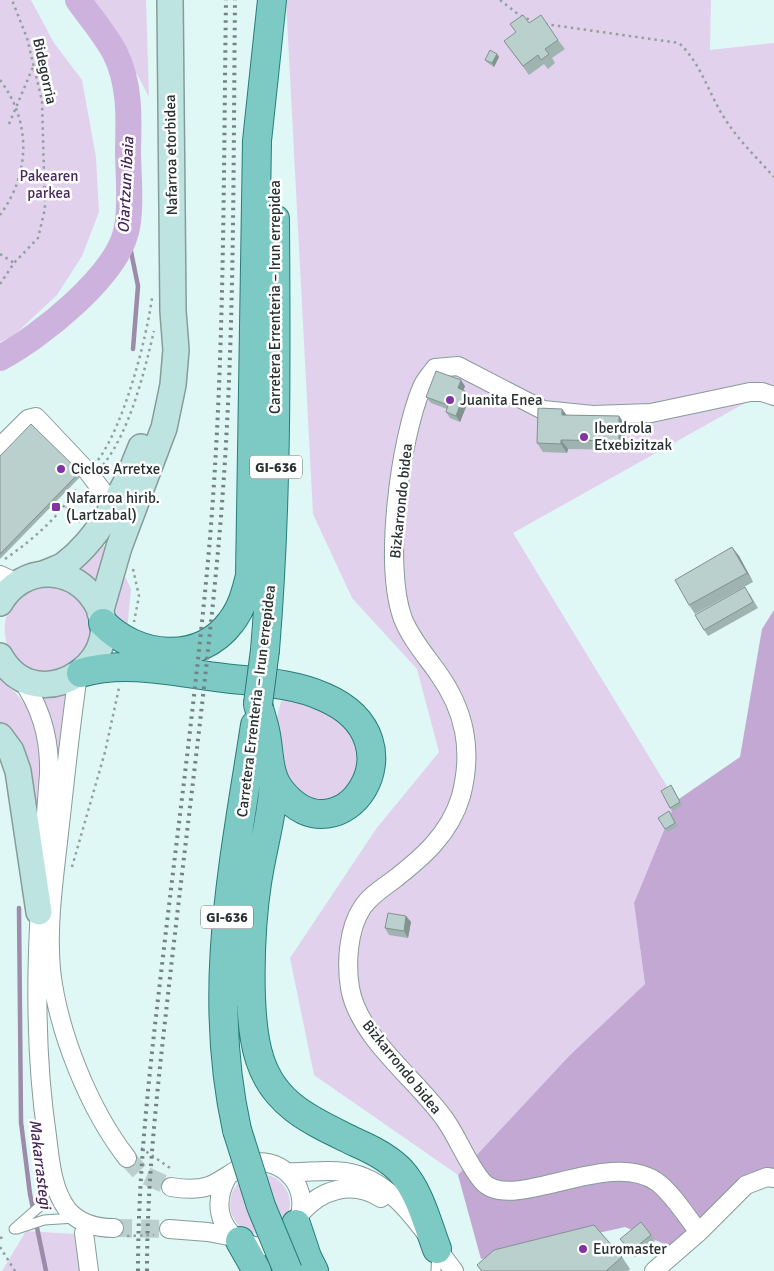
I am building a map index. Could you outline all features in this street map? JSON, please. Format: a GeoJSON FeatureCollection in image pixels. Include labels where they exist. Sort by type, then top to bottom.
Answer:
{"type":"FeatureCollection","features":[{"type":"Feature","properties":{"kind":"main road","name":"Nafarroa etorbidea"},"geometry":{"type":"LineString","coordinates":[[80,674],[96,656],[101,640],[101,618],[119,547],[164,428],[173,385],[176,350],[173,311],[170,0]]}},
{"type":"Feature","properties":{"kind":"main road","name":"Carretera Errenteria – Irun errepidea"},"geometry":{"type":"LineString","coordinates":[[272,0],[276,480],[273,562],[258,704],[228,906],[222,1010],[225,1064],[237,1130],[261,1206],[288,1271]]}},
{"type":"Feature","properties":{"kind":"main road"},"geometry":{"type":"LineString","coordinates":[[7,666],[33,682],[48,684],[64,682],[80,674],[108,667],[126,656],[149,651],[170,653],[202,645],[218,636],[231,622],[242,605],[250,576],[257,141],[272,0]]}},
{"type":"Feature","properties":{"kind":"main road","name":"Nafarroa etorbidea"},"geometry":{"type":"LineString","coordinates":[[6,573],[43,574],[63,565],[97,530],[135,462],[149,425],[162,377],[173,311]]}},
{"type":"Feature","properties":{"kind":"main road"},"geometry":{"type":"LineString","coordinates":[[0,603],[6,573]]}},
{"type":"Feature","properties":{"kind":"main road"},"geometry":{"type":"LineString","coordinates":[[43,574],[61,576],[78,584],[92,596],[101,618],[126,656],[307,690],[326,698],[348,712],[367,738],[371,758],[368,779],[359,797],[338,811],[323,814],[311,812],[300,807],[289,800],[274,779]]}},
{"type":"Feature","properties":{"kind":"main road"},"geometry":{"type":"LineString","coordinates":[[258,704],[266,731],[274,779],[273,801],[257,883],[252,943],[254,1029],[259,1058],[271,1084],[289,1106],[301,1115],[372,1150],[401,1171],[418,1196],[435,1255]]}},
{"type":"Feature","properties":{"kind":"main road"},"geometry":{"type":"LineString","coordinates":[[0,736],[11,751],[18,771],[39,912]]}},
{"type":"Feature","properties":{"kind":"main road"},"geometry":{"type":"LineString","coordinates":[[298,1219],[307,1257],[314,1271]]}},
{"type":"Feature","properties":{"kind":"main road"},"geometry":{"type":"LineString","coordinates":[[237,1239],[257,1271]]}},
{"type":"Feature","properties":{"kind":"street","name":"Bizkarrondo bidea"},"geometry":{"type":"LineString","coordinates":[[699,1232],[658,1182],[634,1172],[615,1170],[503,1192],[485,1185],[470,1164],[446,1121],[376,1040],[356,1010],[350,988],[349,951],[353,924],[362,907],[439,840],[460,798],[467,765],[465,734],[457,703],[415,642],[403,619],[394,582],[393,540],[405,451],[422,385],[435,368],[458,366],[543,410],[593,415],[651,413],[750,392],[762,392],[774,396]]}},
{"type":"Feature","properties":{"kind":"street"},"geometry":{"type":"LineString","coordinates":[[0,447],[28,418],[36,417],[90,475],[113,504]]}},
{"type":"Feature","properties":{"kind":"street"},"geometry":{"type":"LineString","coordinates":[[7,666],[37,705],[49,747],[49,774],[39,912],[37,1034],[42,1105],[53,1175],[61,1198],[83,1221],[118,1232]]}},
{"type":"Feature","properties":{"kind":"street"},"geometry":{"type":"LineString","coordinates":[[80,674],[50,907],[52,971],[63,1023],[78,1065],[104,1123],[132,1152]]}},
{"type":"Feature","properties":{"kind":"street"},"geometry":{"type":"LineString","coordinates":[[173,1179],[192,1189],[207,1186],[228,1176],[246,1164],[257,1162],[273,1164],[287,1172],[300,1191],[298,1219]]}},
{"type":"Feature","properties":{"kind":"street"},"geometry":{"type":"LineString","coordinates":[[287,1172],[336,1171],[368,1179],[395,1198],[435,1255]]}},
{"type":"Feature","properties":{"kind":"street"},"geometry":{"type":"LineString","coordinates":[[228,1176],[220,1194],[219,1214],[225,1227],[237,1239]]}},
{"type":"Feature","properties":{"kind":"street"},"geometry":{"type":"LineString","coordinates":[[654,1271],[699,1232],[746,1185],[768,1177],[774,1178]]}},
{"type":"Feature","properties":{"kind":"street"},"geometry":{"type":"LineString","coordinates":[[164,1232],[208,1232],[261,1246],[272,1244],[290,1233],[298,1219],[316,1198],[326,1192],[343,1188],[360,1189],[380,1196],[435,1255],[454,1271]]}},
{"type":"Feature","properties":{"kind":"street"},"geometry":{"type":"LineString","coordinates":[[83,1221],[89,1271]]}},
{"type":"Feature","properties":{"kind":"lane"},"geometry":{"type":"LineString","coordinates":[[53,1175],[39,1206],[14,1229],[44,1220],[83,1221]]}},
{"type":"Feature","properties":{"kind":"path","name":"Bidegorria"},"geometry":{"type":"LineString","coordinates":[[0,284],[14,263],[38,238],[45,209],[42,101],[24,30],[12,0]]}},
{"type":"Feature","properties":{"kind":"path"},"geometry":{"type":"LineString","coordinates":[[500,0],[519,15],[534,22],[679,43],[700,70],[727,122],[774,178]]}},
{"type":"Feature","properties":{"kind":"path"},"geometry":{"type":"LineString","coordinates":[[9,124],[34,66]]}},
{"type":"Feature","properties":{"kind":"path"},"geometry":{"type":"LineString","coordinates":[[0,80],[13,97],[24,146],[20,176],[12,198],[0,215]]}},
{"type":"Feature","properties":{"kind":"path"},"geometry":{"type":"LineString","coordinates":[[0,254],[14,263]]}},
{"type":"Feature","properties":{"kind":"path"},"geometry":{"type":"LineString","coordinates":[[6,573],[30,542],[66,506],[90,475],[108,446],[118,422],[149,318],[153,292]]}},
{"type":"Feature","properties":{"kind":"path"},"geometry":{"type":"LineString","coordinates":[[90,475],[114,451],[126,425],[154,327]]}},
{"type":"Feature","properties":{"kind":"path"},"geometry":{"type":"LineString","coordinates":[[66,506],[84,526],[97,530]]}},
{"type":"Feature","properties":{"kind":"path"},"geometry":{"type":"LineString","coordinates":[[70,874],[104,752],[139,596],[131,562],[119,547]]}},
{"type":"Feature","properties":{"kind":"path"},"geometry":{"type":"LineString","coordinates":[[132,1152],[167,1168],[173,1179]]}},
{"type":"Feature","properties":{"kind":"path"},"geometry":{"type":"LineString","coordinates":[[118,1232],[164,1232]]}},
{"type":"Feature","properties":{"kind":"path"},"geometry":{"type":"LineString","coordinates":[[0,1248],[15,1271]]}},
{"type":"Feature","properties":{"kind":"green space","name":"Pakearen parkea"},"geometry":{"type":"Polygon","coordinates":[[[0,0],[31,0],[54,43],[82,80],[96,157],[99,212],[82,256],[57,295],[13,336],[0,342],[0,0]]]}},
{"type":"Feature","properties":{"kind":"green space"},"geometry":{"type":"Polygon","coordinates":[[[91,0],[146,0],[149,97],[120,42],[91,0]]]}},
{"type":"Feature","properties":{"kind":"green space"},"geometry":{"type":"Polygon","coordinates":[[[286,0],[711,0],[710,50],[774,43],[774,407],[754,398],[513,533],[676,801],[634,903],[645,984],[569,1056],[458,1175],[314,1075],[290,958],[376,829],[439,752],[417,669],[352,598],[313,514],[286,0]]]}},
{"type":"Feature","properties":{"kind":"green space"},"geometry":{"type":"Polygon","coordinates":[[[101,543],[110,552],[99,590],[74,572],[101,543]]]}},
{"type":"Feature","properties":{"kind":"green space"},"geometry":{"type":"Polygon","coordinates":[[[120,566],[131,589],[127,631],[120,623],[114,608],[114,593],[120,566]]]}},
{"type":"Feature","properties":{"kind":"green space"},"geometry":{"type":"Polygon","coordinates":[[[46,587],[68,593],[82,605],[89,620],[90,636],[85,651],[74,664],[60,671],[41,672],[26,669],[13,655],[6,641],[5,624],[7,615],[15,601],[27,592],[46,587]]]}},
{"type":"Feature","properties":{"kind":"green space"},"geometry":{"type":"Polygon","coordinates":[[[0,680],[17,695],[29,712],[36,731],[40,751],[41,773],[37,838],[0,726],[0,680]]]}},
{"type":"Feature","properties":{"kind":"green space"},"geometry":{"type":"Polygon","coordinates":[[[283,694],[311,704],[325,712],[348,731],[356,744],[359,758],[357,773],[334,800],[313,801],[285,779],[276,721],[283,694]]]}},
{"type":"Feature","properties":{"kind":"green space"},"geometry":{"type":"Polygon","coordinates":[[[66,695],[55,790],[39,697],[66,695]]]}},
{"type":"Feature","properties":{"kind":"green space"},"geometry":{"type":"Polygon","coordinates":[[[254,1174],[266,1174],[277,1179],[285,1187],[290,1198],[288,1216],[277,1229],[266,1234],[254,1234],[243,1229],[235,1221],[230,1210],[230,1198],[235,1187],[243,1179],[254,1174]]]}},
{"type":"Feature","properties":{"kind":"green space"},"geometry":{"type":"Polygon","coordinates":[[[26,1231],[92,1235],[95,1271],[2,1271],[26,1231]]]}},
{"type":"Feature","properties":{"kind":"shaded area"},"geometry":{"type":"Polygon","coordinates":[[[774,610],[774,1172],[671,1247],[625,1227],[481,1259],[458,1175],[569,1056],[645,984],[634,903],[676,801],[740,757],[762,629],[774,610]]]}},
{"type":"Feature","properties":{"kind":"building"},"geometry":{"type":"Polygon","coordinates":[[[523,15],[529,23],[541,15],[558,40],[545,49],[549,54],[541,60],[538,55],[523,66],[504,41],[516,32],[510,24],[523,15]]]}},
{"type":"Feature","properties":{"kind":"building"},"geometry":{"type":"Polygon","coordinates":[[[490,50],[497,54],[492,63],[485,60],[490,50]]]}},
{"type":"Feature","properties":{"kind":"building","name":"Juanita Enea"},"geometry":{"type":"Polygon","coordinates":[[[436,371],[461,380],[458,388],[465,391],[456,416],[446,412],[448,405],[426,397],[436,371]]]}},
{"type":"Feature","properties":{"kind":"building","name":"Iberdrola Etxebizitzak"},"geometry":{"type":"Polygon","coordinates":[[[538,408],[562,409],[562,415],[619,416],[619,441],[561,440],[561,444],[537,443],[538,408]]]}},
{"type":"Feature","properties":{"kind":"building"},"geometry":{"type":"Polygon","coordinates":[[[31,424],[80,472],[0,554],[0,456],[31,424]]]}},
{"type":"Feature","properties":{"kind":"building"},"geometry":{"type":"Polygon","coordinates":[[[732,547],[747,573],[689,605],[675,580],[732,547]]]}},
{"type":"Feature","properties":{"kind":"building"},"geometry":{"type":"Polygon","coordinates":[[[745,587],[753,602],[704,630],[695,615],[745,587]]]}},
{"type":"Feature","properties":{"kind":"building"},"geometry":{"type":"Polygon","coordinates":[[[671,785],[680,802],[670,808],[661,791],[671,785]]]}},
{"type":"Feature","properties":{"kind":"building"},"geometry":{"type":"Polygon","coordinates":[[[669,811],[675,823],[665,829],[658,818],[669,811]]]}},
{"type":"Feature","properties":{"kind":"building"},"geometry":{"type":"Polygon","coordinates":[[[388,913],[406,916],[404,931],[385,928],[388,913]]]}},
{"type":"Feature","properties":{"kind":"building"},"geometry":{"type":"Polygon","coordinates":[[[641,1222],[651,1235],[631,1251],[620,1239],[641,1222]]]}},
{"type":"Feature","properties":{"kind":"building","name":"Euromaster"},"geometry":{"type":"Polygon","coordinates":[[[594,1225],[622,1257],[606,1271],[482,1271],[477,1265],[494,1250],[594,1225]]]}},
{"type":"Feature","properties":{"kind":"waterway","name":"Oiartzun ibaia"},"geometry":{"type":"LineString","coordinates":[[0,358],[55,321],[92,286],[107,268],[119,249],[128,223],[128,100],[124,76],[115,53],[78,0]]}},
{"type":"Feature","properties":{"kind":"waterway","name":"Makarrastegi"},"geometry":{"type":"LineString","coordinates":[[127,232],[138,286],[133,349]]}},
{"type":"Feature","properties":{"kind":"waterway","name":"Makarrastegi"},"geometry":{"type":"LineString","coordinates":[[19,908],[21,1122],[30,1194],[46,1271]]}},
{"type":"Feature","properties":{"kind":"tunnel"},"geometry":{"type":"LineString","coordinates":[[127,1158],[142,1174],[171,1187]]}},
{"type":"Feature","properties":{"kind":"tunnel"},"geometry":{"type":"LineString","coordinates":[[114,1228],[169,1229]]}},
{"type":"Feature","properties":{"kind":"railway"},"geometry":{"type":"LineString","coordinates":[[138,1271],[142,1156],[149,1079],[194,693],[211,527],[222,301],[226,0]]}},
{"type":"Feature","properties":{"kind":"railway"},"geometry":{"type":"LineString","coordinates":[[147,1271],[151,1160],[158,1087],[207,658],[224,482],[232,276],[235,0]]}},
{"type":"Feature","properties":{"kind":"place","name":"Juanita Enea"},"geometry":{"type":"Point","coordinates":[450,400]}},
{"type":"Feature","properties":{"kind":"place","name":"Iberdrola Etxebizitzak"},"geometry":{"type":"Point","coordinates":[584,437]}},
{"type":"Feature","properties":{"kind":"place","name":"Ciclos Arretxe"},"geometry":{"type":"Point","coordinates":[61,469]}},
{"type":"Feature","properties":{"kind":"place","name":"Nafarroa hirib. (Lartzabal)"},"geometry":{"type":"Point","coordinates":[56,507]}},
{"type":"Feature","properties":{"kind":"place","name":"Euromaster"},"geometry":{"type":"Point","coordinates":[583,1249]}}]}
